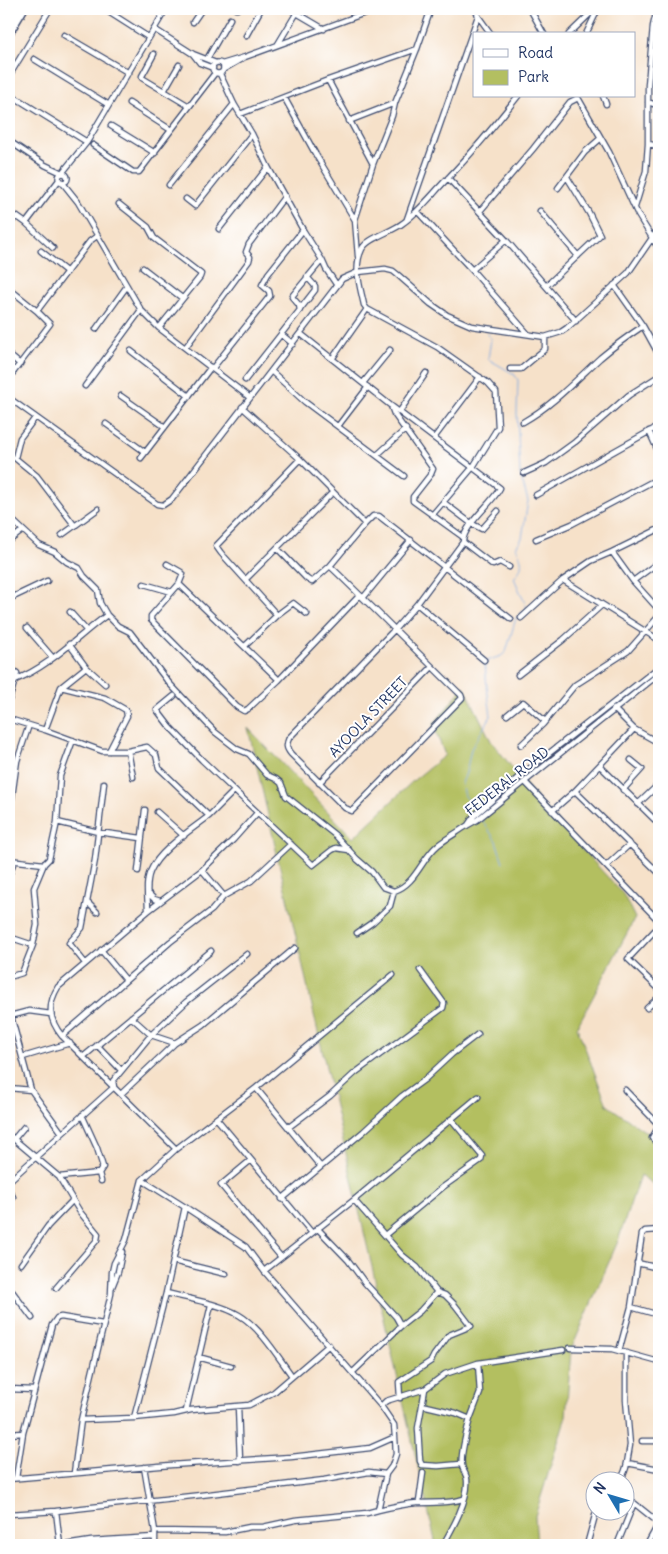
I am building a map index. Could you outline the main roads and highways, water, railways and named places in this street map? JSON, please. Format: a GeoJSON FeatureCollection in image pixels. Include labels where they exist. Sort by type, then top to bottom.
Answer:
{"type":"FeatureCollection","features":[{"type":"Feature","properties":{"kind":"main road"},"geometry":{"type":"LineString","coordinates":[[9,25],[19,9]]}},
{"type":"Feature","properties":{"kind":"main road"},"geometry":{"type":"LineString","coordinates":[[9,34],[24,9]]}},
{"type":"Feature","properties":{"kind":"waterway"},"geometry":{"type":"LineString","coordinates":[[480,816],[463,793],[462,783],[471,749],[491,716],[485,664],[506,652],[516,618],[527,608],[514,578],[521,567],[521,560],[516,547],[522,538],[528,501],[520,474],[517,413],[518,380],[514,374],[488,359],[491,339],[488,334]]}},
{"type":"Feature","properties":{"kind":"waterway"},"geometry":{"type":"LineString","coordinates":[[482,820],[496,841],[503,862]]}}]}
